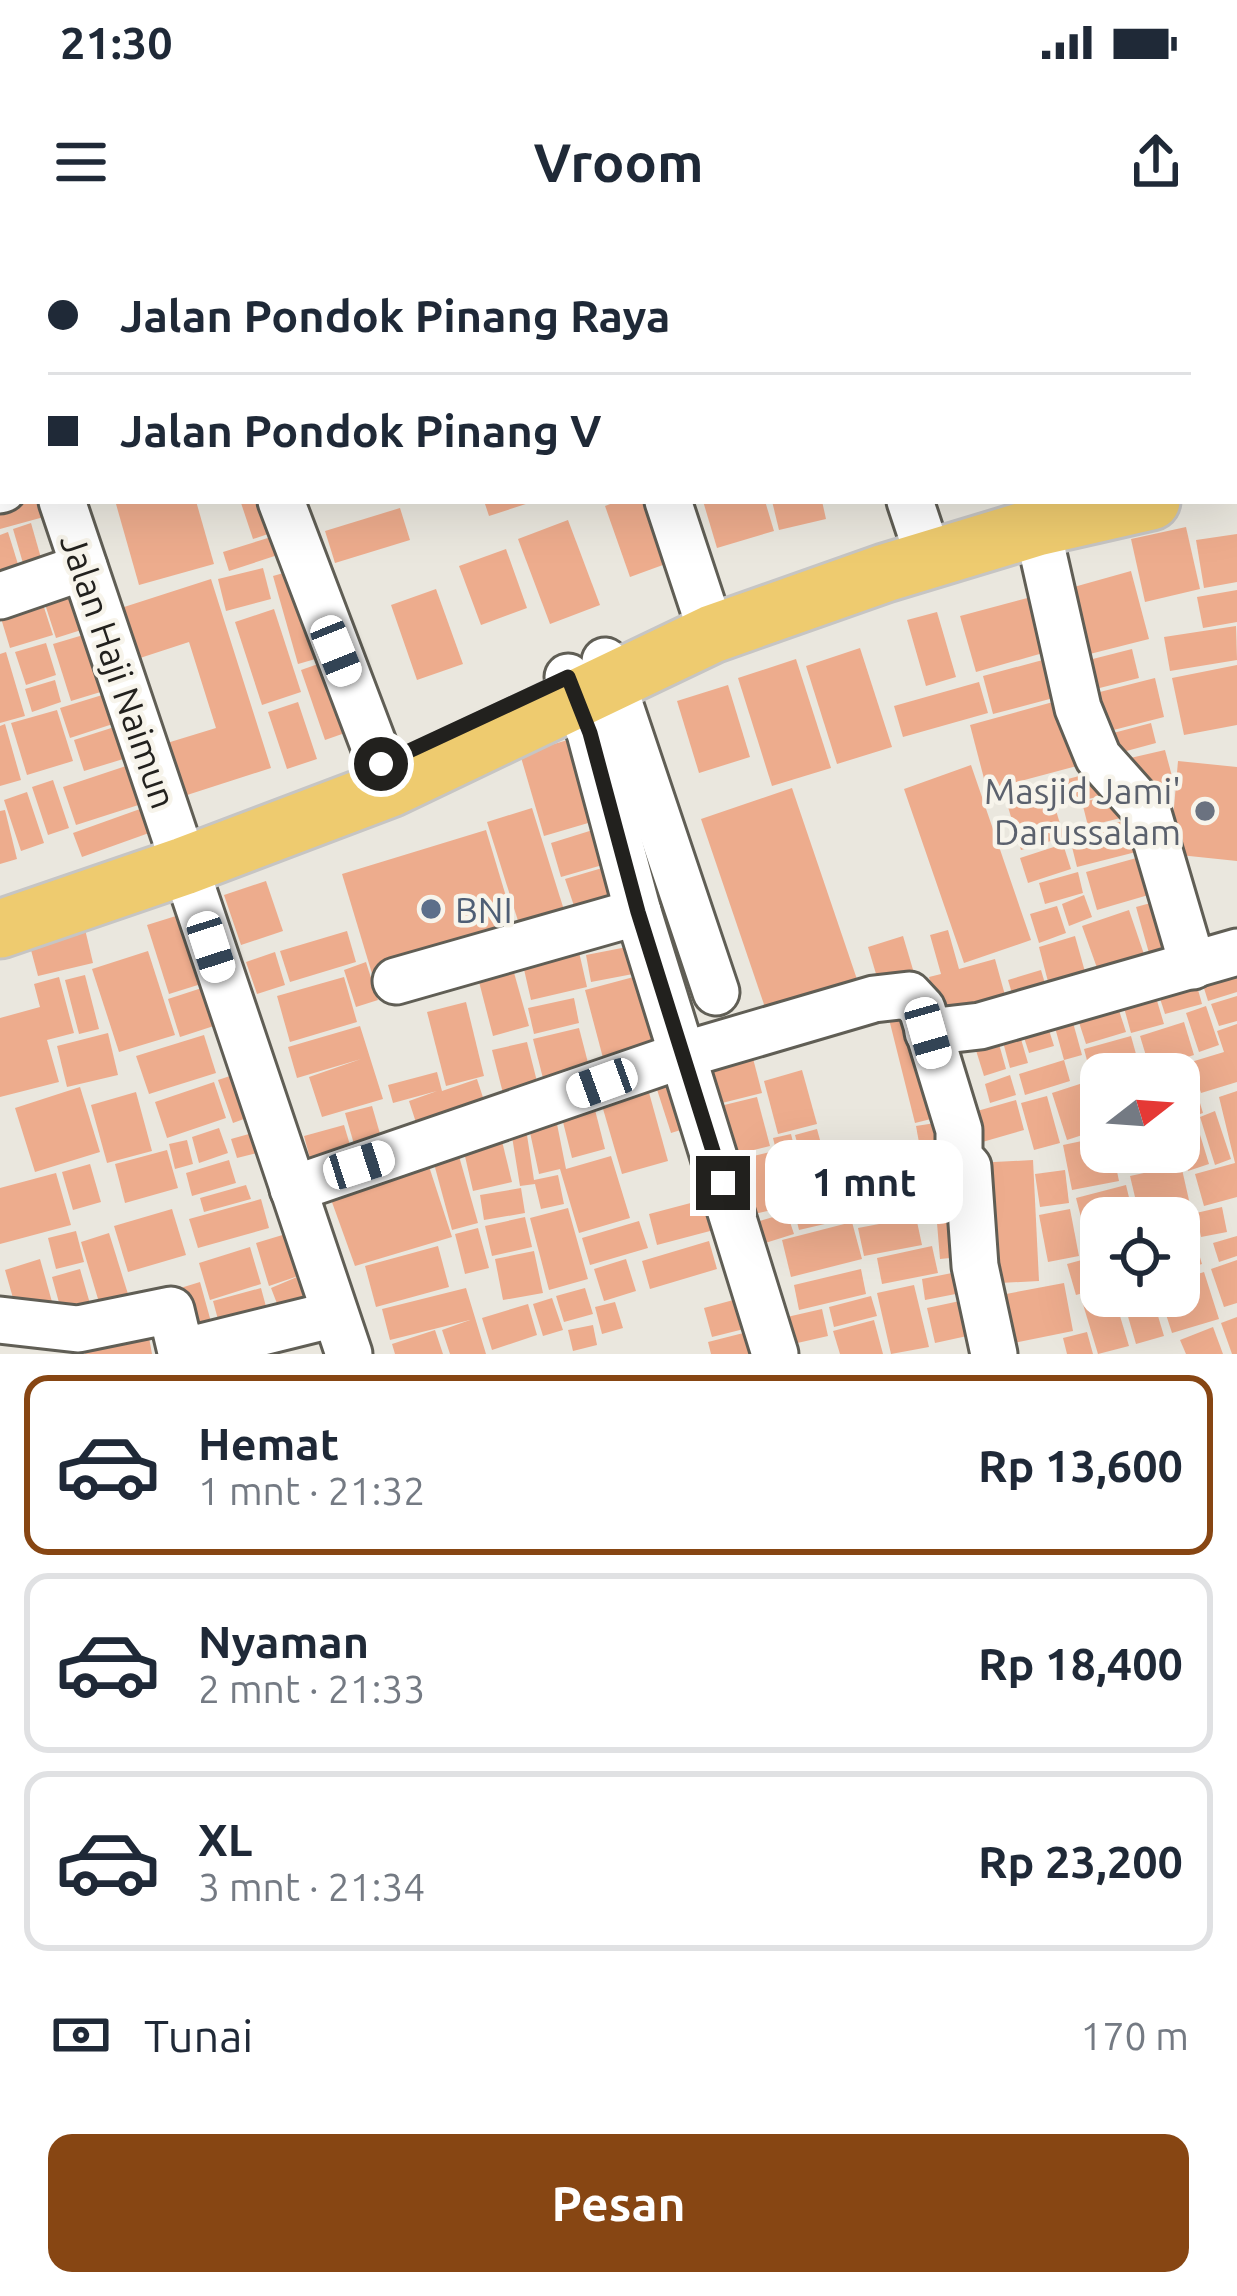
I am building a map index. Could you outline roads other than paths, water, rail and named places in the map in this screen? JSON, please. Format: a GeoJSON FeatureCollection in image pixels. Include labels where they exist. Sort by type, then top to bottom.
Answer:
{"type":"FeatureCollection","features":[{"type":"Feature","properties":{"kind":"main road"},"geometry":{"type":"LineString","coordinates":[[0,929],[385,776],[917,522],[1059,514],[1130,504]]}},
{"type":"Feature","properties":{"kind":"main road"},"geometry":{"type":"LineString","coordinates":[[709,624],[885,573],[1059,514]]}},
{"type":"Feature","properties":{"kind":"main road"},"geometry":{"type":"LineString","coordinates":[[0,899],[180,854]]}},
{"type":"Feature","properties":{"kind":"street","name":"Jalan Haji Naimun"},"geometry":{"type":"LineString","coordinates":[[63,504],[342,1334]]}},
{"type":"Feature","properties":{"kind":"street"},"geometry":{"type":"LineString","coordinates":[[282,504],[385,776]]}},
{"type":"Feature","properties":{"kind":"street"},"geometry":{"type":"LineString","coordinates":[[669,504],[709,624]]}},
{"type":"Feature","properties":{"kind":"street"},"geometry":{"type":"LineString","coordinates":[[1059,514],[1078,708],[1098,757],[1148,813],[1193,966]]}},
{"type":"Feature","properties":{"kind":"street"},"geometry":{"type":"LineString","coordinates":[[0,596],[84,567]]}},
{"type":"Feature","properties":{"kind":"street"},"geometry":{"type":"LineString","coordinates":[[590,680],[590,733],[638,912],[776,1354]]}},
{"type":"Feature","properties":{"kind":"street"},"geometry":{"type":"LineString","coordinates":[[590,680],[716,992]]}},
{"type":"Feature","properties":{"kind":"street"},"geometry":{"type":"LineString","coordinates":[[396,981],[638,912]]}},
{"type":"Feature","properties":{"kind":"street"},"geometry":{"type":"LineString","coordinates":[[928,1033],[980,1026],[1237,952]]}},
{"type":"Feature","properties":{"kind":"street"},"geometry":{"type":"LineString","coordinates":[[293,1189],[683,1055],[899,993],[915,1000],[959,1130],[959,1156],[968,1167],[976,1266],[994,1354]]}},
{"type":"Feature","properties":{"kind":"street"},"geometry":{"type":"LineString","coordinates":[[0,1320],[78,1330],[171,1310],[182,1352],[342,1334]]}},
{"type":"Feature","properties":{"kind":"place","name":"Masjid Jami' Darussalam"},"geometry":{"type":"Point","coordinates":[1205,811]}},
{"type":"Feature","properties":{"kind":"place","name":"BNI"},"geometry":{"type":"Point","coordinates":[431,909]}}]}
